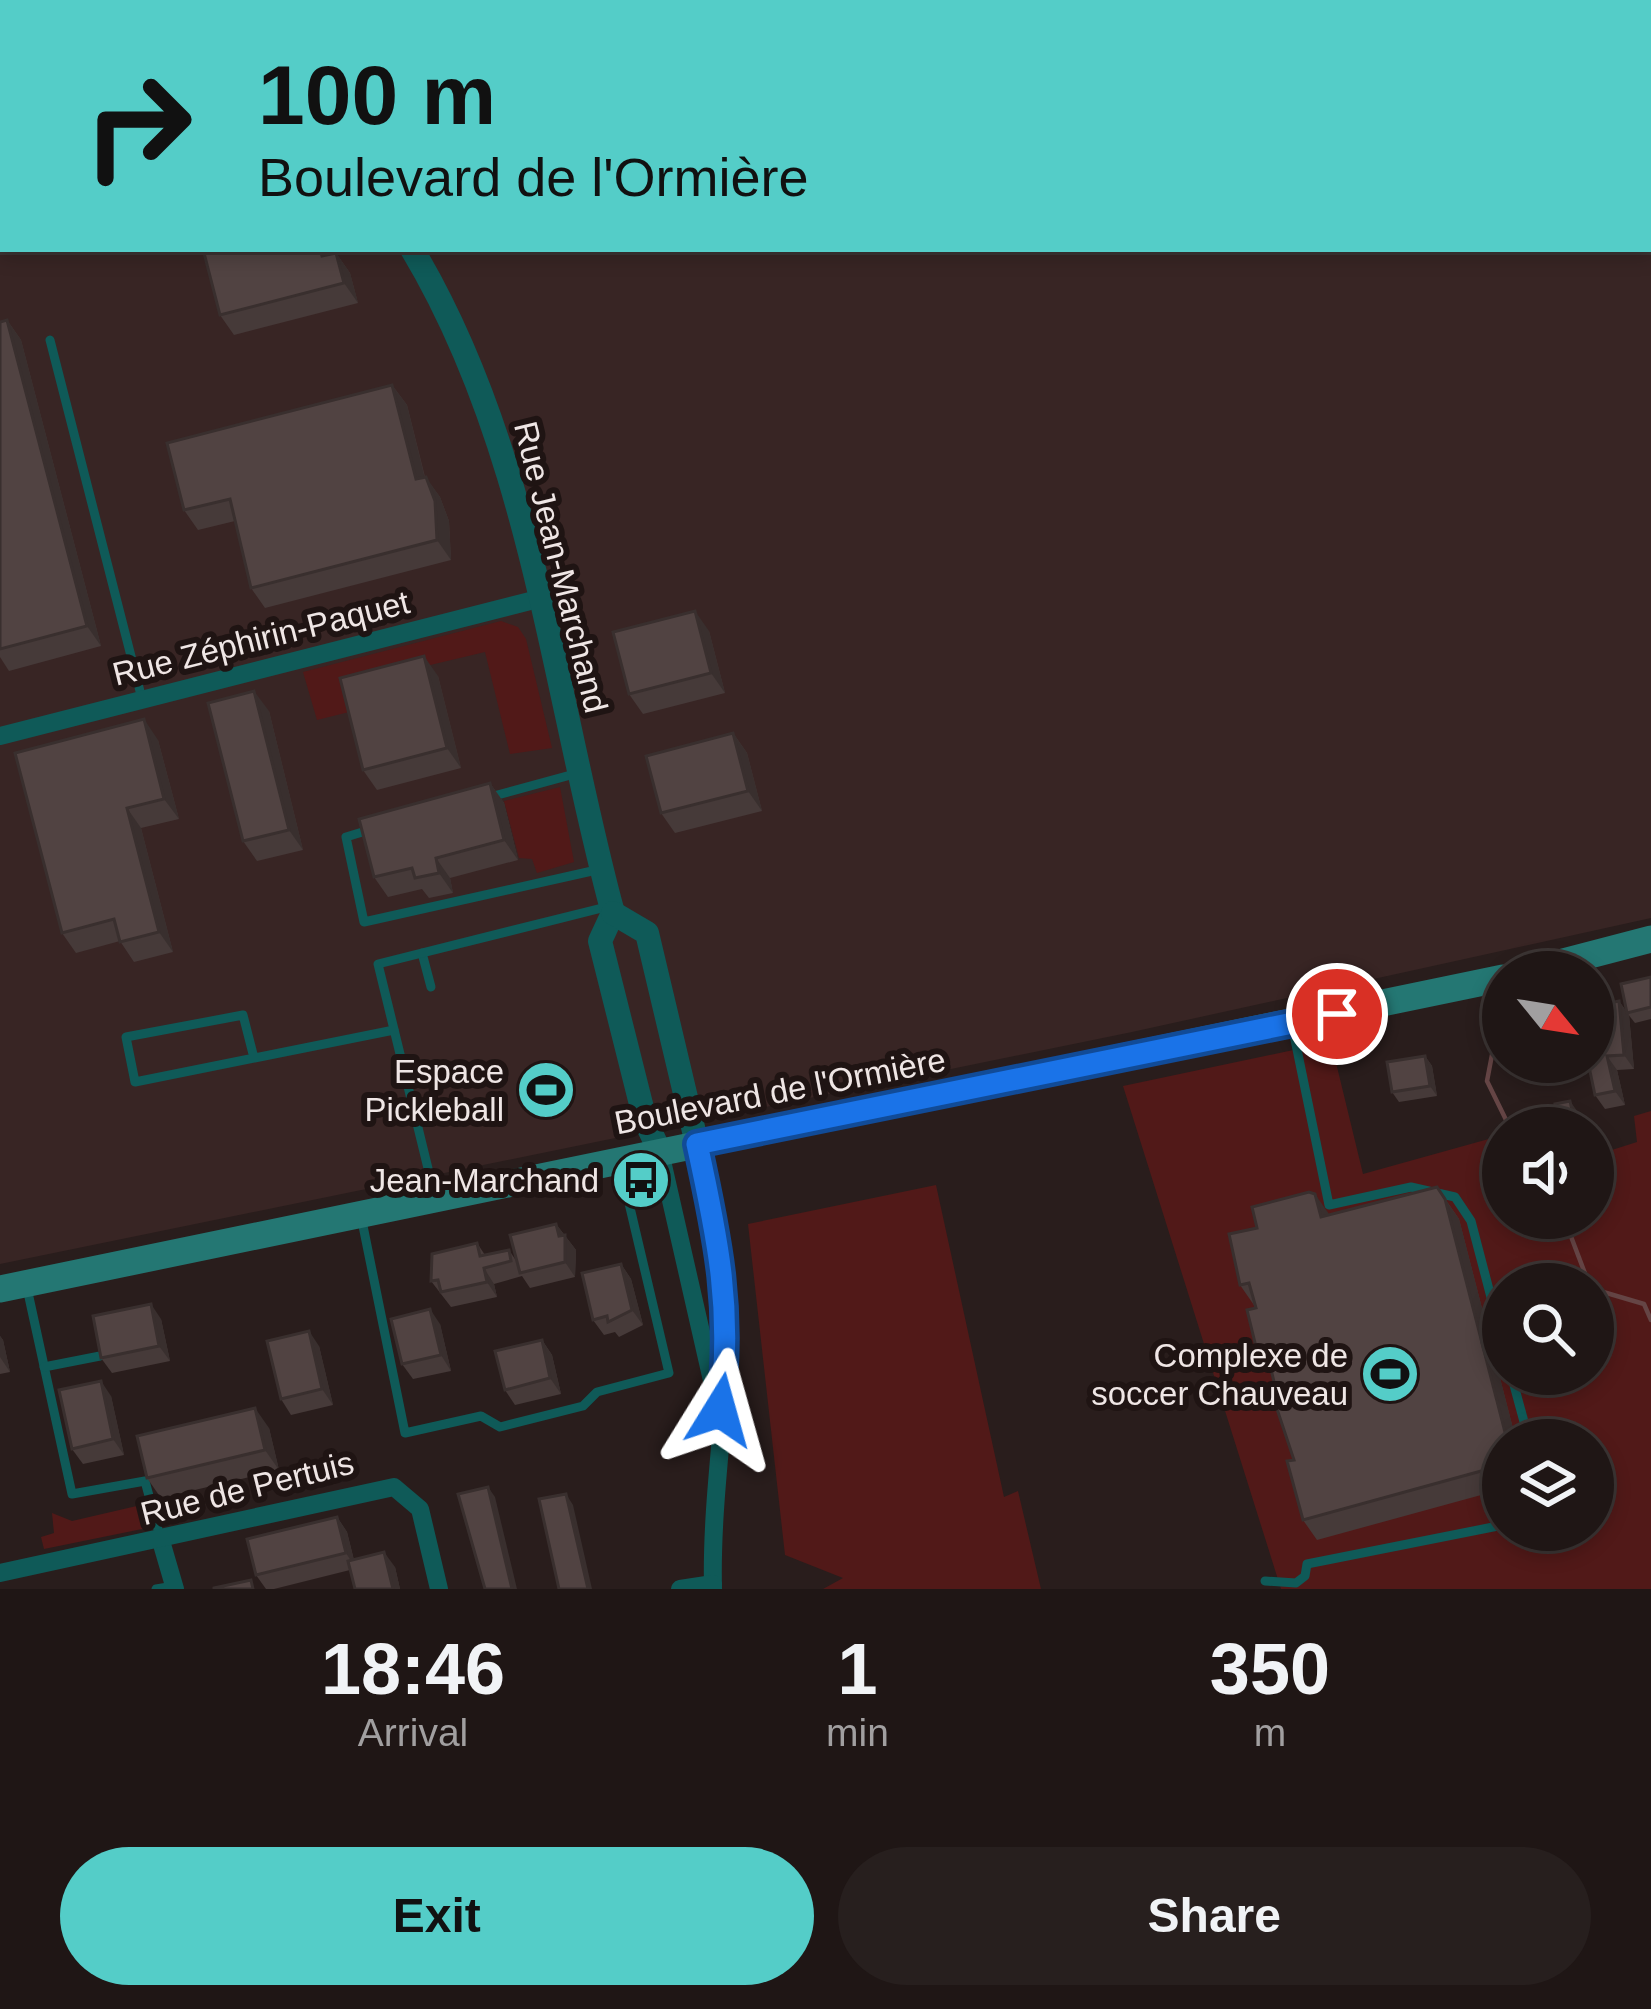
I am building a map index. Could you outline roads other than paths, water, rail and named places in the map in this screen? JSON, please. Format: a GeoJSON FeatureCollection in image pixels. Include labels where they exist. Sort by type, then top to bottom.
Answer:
{"type":"FeatureCollection","features":[{"type":"Feature","properties":{"kind":"main road"},"geometry":{"type":"LineString","coordinates":[[1605,951],[1651,939]]}},
{"type":"Feature","properties":{"kind":"main road","name":"Boulevard de l'Ormière"},"geometry":{"type":"LineString","coordinates":[[13,1286],[1482,982]]}},
{"type":"Feature","properties":{"kind":"street","name":"Rue Jean-Marchand"},"geometry":{"type":"LineString","coordinates":[[413,252],[476,378],[508,471],[612,909],[600,941],[645,1120],[660,1152]]}},
{"type":"Feature","properties":{"kind":"street","name":"Rue Zéphirin-Paquet"},"geometry":{"type":"LineString","coordinates":[[0,736],[538,599]]}},
{"type":"Feature","properties":{"kind":"street","name":"Rue Jean-Marchand"},"geometry":{"type":"LineString","coordinates":[[612,909],[647,933],[697,1144]]}},
{"type":"Feature","properties":{"kind":"street"},"geometry":{"type":"LineString","coordinates":[[680,1589],[713,1586],[720,1410],[728,1347],[726,1281],[697,1144]]}},
{"type":"Feature","properties":{"kind":"street"},"geometry":{"type":"LineString","coordinates":[[660,1152],[720,1410]]}},
{"type":"Feature","properties":{"kind":"street","name":"Rue de Pertuis"},"geometry":{"type":"LineString","coordinates":[[0,1573],[394,1487],[420,1509],[439,1589]]}},
{"type":"Feature","properties":{"kind":"street"},"geometry":{"type":"LineString","coordinates":[[161,1541],[168,1588]]}},
{"type":"Feature","properties":{"kind":"lane"},"geometry":{"type":"LineString","coordinates":[[50,340],[142,699]]}},
{"type":"Feature","properties":{"kind":"lane"},"geometry":{"type":"LineString","coordinates":[[472,802],[578,772]]}},
{"type":"Feature","properties":{"kind":"lane"},"geometry":{"type":"LineString","coordinates":[[388,825],[346,836],[364,922],[601,869]]}},
{"type":"Feature","properties":{"kind":"lane"},"geometry":{"type":"LineString","coordinates":[[436,1198],[378,964],[612,909]]}},
{"type":"Feature","properties":{"kind":"lane"},"geometry":{"type":"LineString","coordinates":[[422,953],[431,987]]}},
{"type":"Feature","properties":{"kind":"lane"},"geometry":{"type":"LineString","coordinates":[[254,1058],[243,1015],[126,1037],[135,1082],[394,1030]]}},
{"type":"Feature","properties":{"kind":"lane"},"geometry":{"type":"LineString","coordinates":[[1292,1023],[1329,1205],[1411,1187],[1455,1197],[1471,1221],[1482,1263]]}},
{"type":"Feature","properties":{"kind":"lane"},"geometry":{"type":"LineString","coordinates":[[361,1214],[405,1433],[482,1416],[500,1427],[583,1406],[598,1392],[669,1373],[619,1160]]}},
{"type":"Feature","properties":{"kind":"lane"},"geometry":{"type":"LineString","coordinates":[[13,1286],[44,1367],[72,1494],[146,1481],[161,1541]]}},
{"type":"Feature","properties":{"kind":"lane"},"geometry":{"type":"LineString","coordinates":[[44,1367],[100,1356]]}},
{"type":"Feature","properties":{"kind":"lane"},"geometry":{"type":"LineString","coordinates":[[1265,1581],[1296,1583],[1306,1564],[1482,1529]]}},
{"type":"Feature","properties":{"kind":"waterway"},"geometry":{"type":"LineString","coordinates":[[1488,1083],[1500,1107]]}},
{"type":"Feature","properties":{"kind":"waterway"},"geometry":{"type":"LineString","coordinates":[[1572,1239],[1581,1263]]}},
{"type":"Feature","properties":{"kind":"waterway"},"geometry":{"type":"LineString","coordinates":[[1614,1295],[1644,1304],[1651,1320]]}},
{"type":"Feature","properties":{"kind":"place","name":"Espace Pickleball"},"geometry":{"type":"Point","coordinates":[546,1090]}},
{"type":"Feature","properties":{"kind":"place","name":"Jean-Marchand"},"geometry":{"type":"Point","coordinates":[641,1180]}},
{"type":"Feature","properties":{"kind":"place","name":"Complexe de soccer Chauveau"},"geometry":{"type":"Point","coordinates":[1390,1374]}}]}
